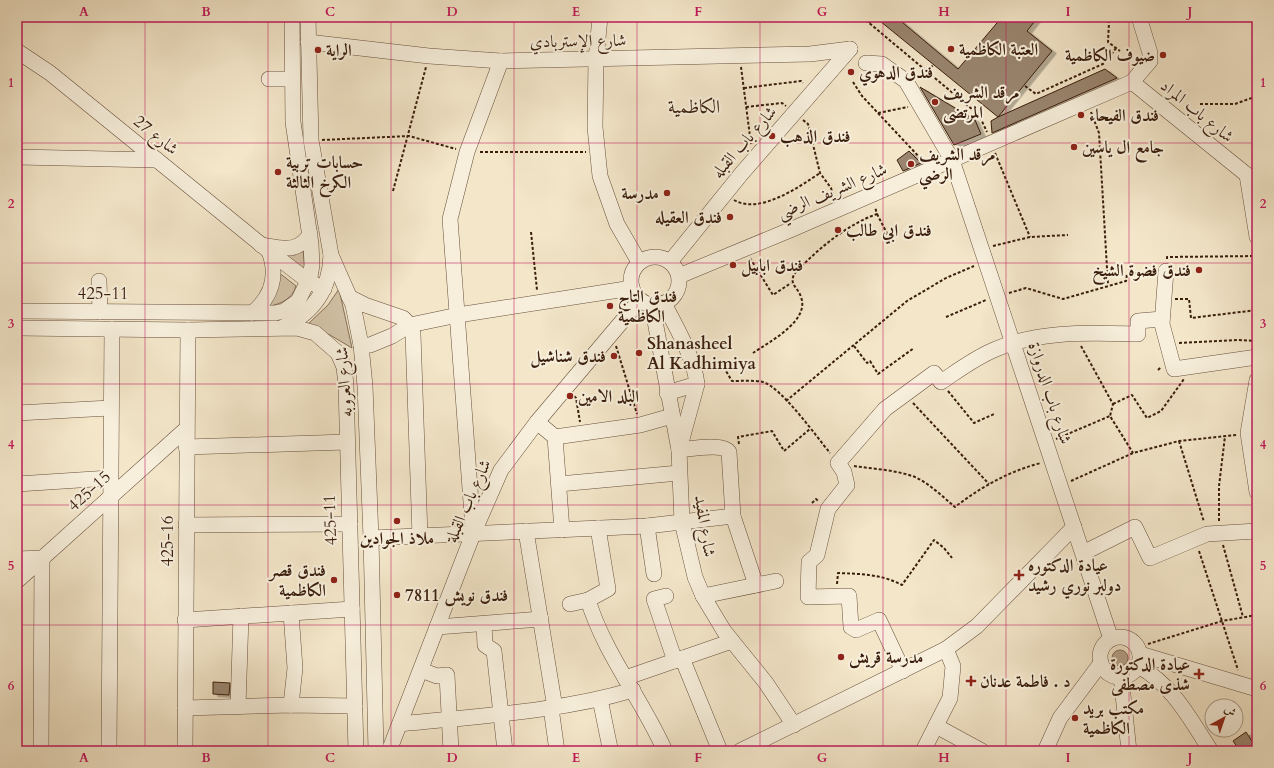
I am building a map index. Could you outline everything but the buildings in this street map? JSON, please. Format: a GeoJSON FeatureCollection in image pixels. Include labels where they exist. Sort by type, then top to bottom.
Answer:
{"type":"FeatureCollection","features":[{"type":"Feature","properties":{"kind":"street"},"geometry":{"type":"LineString","coordinates":[[292,17],[293,122],[310,239],[312,266],[308,281]]}},
{"type":"Feature","properties":{"kind":"street","name":"شارع العروبه"},"geometry":{"type":"LineString","coordinates":[[308,17],[311,140],[330,250],[357,320],[365,386],[371,538],[376,751]]}},
{"type":"Feature","properties":{"kind":"street"},"geometry":{"type":"LineString","coordinates":[[600,17],[596,60],[595,127],[600,176],[618,224],[639,262]]}},
{"type":"Feature","properties":{"kind":"street"},"geometry":{"type":"LineString","coordinates":[[1132,82],[1150,61],[1150,53],[1139,17]]}},
{"type":"Feature","properties":{"kind":"street","name":"شارع الإستربادي"},"geometry":{"type":"LineString","coordinates":[[308,42],[429,56],[500,61],[816,54],[850,49]]}},
{"type":"Feature","properties":{"kind":"street","name":"شارع باب القبله"},"geometry":{"type":"LineString","coordinates":[[670,262],[753,160],[850,49]]}},
{"type":"Feature","properties":{"kind":"street","name":"شارع 27"},"geometry":{"type":"LineString","coordinates":[[17,51],[50,73],[265,248],[308,281],[324,289]]}},
{"type":"Feature","properties":{"kind":"street"},"geometry":{"type":"LineString","coordinates":[[473,534],[450,219],[467,152],[500,61]]}},
{"type":"Feature","properties":{"kind":"street","name":"شارع باب الدروازة"},"geometry":{"type":"LineString","coordinates":[[866,63],[882,64],[906,81],[952,160],[1111,639]]}},
{"type":"Feature","properties":{"kind":"street"},"geometry":{"type":"LineString","coordinates":[[269,79],[292,79]]}},
{"type":"Feature","properties":{"kind":"street","name":"شارع الشريف الرضي"},"geometry":{"type":"LineString","coordinates":[[679,276],[991,144],[1132,82]]}},
{"type":"Feature","properties":{"kind":"street","name":"شارع باب المراد"},"geometry":{"type":"LineString","coordinates":[[1132,82],[1252,179]]}},
{"type":"Feature","properties":{"kind":"street"},"geometry":{"type":"LineString","coordinates":[[17,157],[156,160]]}},
{"type":"Feature","properties":{"kind":"street"},"geometry":{"type":"LineString","coordinates":[[1252,179],[1257,237]]}},
{"type":"Feature","properties":{"kind":"street"},"geometry":{"type":"LineString","coordinates":[[252,313],[264,302],[271,288],[273,273],[265,248],[285,248],[298,246],[310,239]]}},
{"type":"Feature","properties":{"kind":"street"},"geometry":{"type":"LineString","coordinates":[[310,239],[315,248],[320,250],[330,250]]}},
{"type":"Feature","properties":{"kind":"street"},"geometry":{"type":"LineString","coordinates":[[312,266],[318,258],[330,250]]}},
{"type":"Feature","properties":{"kind":"street","name":"425-11"},"geometry":{"type":"LineString","coordinates":[[282,327],[302,316],[318,299],[324,289],[329,272],[330,250]]}},
{"type":"Feature","properties":{"kind":"street"},"geometry":{"type":"LineString","coordinates":[[361,345],[370,345],[392,336],[410,325],[458,315],[538,302],[647,299],[673,298],[677,291],[679,276],[676,268],[670,262],[655,256],[639,262],[632,274],[647,299],[693,364],[697,384],[679,450],[719,447],[727,449],[730,456],[733,516],[756,585]]}},
{"type":"Feature","properties":{"kind":"street"},"geometry":{"type":"LineString","coordinates":[[1166,271],[1162,319],[1166,344],[1174,369],[1190,365],[1257,357]]}},
{"type":"Feature","properties":{"kind":"street"},"geometry":{"type":"LineString","coordinates":[[99,281],[100,312]]}},
{"type":"Feature","properties":{"kind":"street","name":"425-11"},"geometry":{"type":"LineString","coordinates":[[17,311],[275,313],[284,311],[298,301],[308,281]]}},
{"type":"Feature","properties":{"kind":"street"},"geometry":{"type":"LineString","coordinates":[[349,297],[365,305],[403,318],[410,325],[413,334],[420,536]]}},
{"type":"Feature","properties":{"kind":"street","name":"شارع المفيد"},"geometry":{"type":"LineString","coordinates":[[647,299],[656,330],[679,450],[682,522],[695,577],[703,596],[724,631],[766,683],[794,725]]}},
{"type":"Feature","properties":{"kind":"street","name":"شارع باب القبلة"},"geometry":{"type":"LineString","coordinates":[[389,751],[473,534],[501,470],[537,422],[565,389],[609,338],[647,299]]}},
{"type":"Feature","properties":{"kind":"street"},"geometry":{"type":"LineString","coordinates":[[903,671],[879,620],[856,630],[851,627],[849,596],[808,597],[809,562],[817,555],[828,510],[847,485],[844,472],[838,463],[885,409],[904,393],[934,374],[941,382],[970,362],[997,348],[1013,343],[1038,337],[1074,334],[1138,334],[1138,321],[1162,319]]}},
{"type":"Feature","properties":{"kind":"street","name":"425-11"},"geometry":{"type":"LineString","coordinates":[[17,328],[188,330],[282,327],[307,330],[328,342],[338,352],[344,367],[345,379],[356,751]]}},
{"type":"Feature","properties":{"kind":"street"},"geometry":{"type":"LineString","coordinates":[[109,751],[110,408],[112,329]]}},
{"type":"Feature","properties":{"kind":"street","name":"425-16"},"geometry":{"type":"LineString","coordinates":[[185,751],[186,429],[188,330]]}},
{"type":"Feature","properties":{"kind":"street"},"geometry":{"type":"LineString","coordinates":[[1257,380],[1248,433],[1257,492]]}},
{"type":"Feature","properties":{"kind":"street"},"geometry":{"type":"LineString","coordinates":[[667,392],[697,384]]}},
{"type":"Feature","properties":{"kind":"street"},"geometry":{"type":"LineString","coordinates":[[17,413],[110,408]]}},
{"type":"Feature","properties":{"kind":"street"},"geometry":{"type":"LineString","coordinates":[[555,437],[640,424],[672,416]]}},
{"type":"Feature","properties":{"kind":"street"},"geometry":{"type":"LineString","coordinates":[[537,422],[555,437],[562,530]]}},
{"type":"Feature","properties":{"kind":"street","name":"425-15"},"geometry":{"type":"LineString","coordinates":[[17,581],[186,429]]}},
{"type":"Feature","properties":{"kind":"street"},"geometry":{"type":"LineString","coordinates":[[186,447],[347,442]]}},
{"type":"Feature","properties":{"kind":"street"},"geometry":{"type":"LineString","coordinates":[[559,484],[679,473]]}},
{"type":"Feature","properties":{"kind":"street"},"geometry":{"type":"LineString","coordinates":[[17,484],[110,478]]}},
{"type":"Feature","properties":{"kind":"street"},"geometry":{"type":"LineString","coordinates":[[371,538],[647,526],[733,516]]}},
{"type":"Feature","properties":{"kind":"street"},"geometry":{"type":"LineString","coordinates":[[186,526],[350,524]]}},
{"type":"Feature","properties":{"kind":"street"},"geometry":{"type":"LineString","coordinates":[[647,526],[654,574]]}},
{"type":"Feature","properties":{"kind":"street"},"geometry":{"type":"LineString","coordinates":[[740,751],[946,649],[977,626],[1074,527]]}},
{"type":"Feature","properties":{"kind":"street"},"geometry":{"type":"LineString","coordinates":[[1083,553],[1135,527],[1150,558],[1202,537],[1257,531]]}},
{"type":"Feature","properties":{"kind":"street"},"geometry":{"type":"LineString","coordinates":[[570,604],[588,600],[608,589],[598,528]]}},
{"type":"Feature","properties":{"kind":"street"},"geometry":{"type":"LineString","coordinates":[[526,531],[553,708],[557,751]]}},
{"type":"Feature","properties":{"kind":"street"},"geometry":{"type":"LineString","coordinates":[[17,559],[42,558],[41,751]]}},
{"type":"Feature","properties":{"kind":"street"},"geometry":{"type":"LineString","coordinates":[[703,596],[776,581]]}},
{"type":"Feature","properties":{"kind":"street"},"geometry":{"type":"LineString","coordinates":[[666,596],[654,600],[720,751]]}},
{"type":"Feature","properties":{"kind":"street"},"geometry":{"type":"LineString","coordinates":[[588,600],[600,634],[665,751]]}},
{"type":"Feature","properties":{"kind":"street"},"geometry":{"type":"LineString","coordinates":[[185,620],[352,608]]}},
{"type":"Feature","properties":{"kind":"street"},"geometry":{"type":"LineString","coordinates":[[291,613],[294,668],[291,705]]}},
{"type":"Feature","properties":{"kind":"street"},"geometry":{"type":"LineString","coordinates":[[238,707],[241,616]]}},
{"type":"Feature","properties":{"kind":"street"},"geometry":{"type":"LineString","coordinates":[[437,627],[540,619]]}},
{"type":"Feature","properties":{"kind":"street"},"geometry":{"type":"LineString","coordinates":[[484,624],[485,645],[494,651],[505,751]]}},
{"type":"Feature","properties":{"kind":"street"},"geometry":{"type":"LineString","coordinates":[[1045,751],[1060,718],[1101,663],[1102,649],[1111,639],[1118,637],[1133,641],[1138,656],[1151,673],[1173,693],[1211,751]]}},
{"type":"Feature","properties":{"kind":"street"},"geometry":{"type":"LineString","coordinates":[[400,724],[553,708],[600,699],[679,660],[732,641]]}},
{"type":"Feature","properties":{"kind":"street"},"geometry":{"type":"LineString","coordinates":[[923,751],[950,698],[953,666],[946,649]]}},
{"type":"Feature","properties":{"kind":"street"},"geometry":{"type":"LineString","coordinates":[[1101,663],[1111,674],[1121,676],[1131,673],[1138,656]]}},
{"type":"Feature","properties":{"kind":"street"},"geometry":{"type":"LineString","coordinates":[[1138,656],[1257,689]]}},
{"type":"Feature","properties":{"kind":"street"},"geometry":{"type":"LineString","coordinates":[[420,670],[437,676],[447,675],[448,719],[451,751]]}},
{"type":"Feature","properties":{"kind":"street"},"geometry":{"type":"LineString","coordinates":[[1121,676],[1129,751]]}},
{"type":"Feature","properties":{"kind":"street"},"geometry":{"type":"LineString","coordinates":[[600,699],[610,748]]}},
{"type":"Feature","properties":{"kind":"street"},"geometry":{"type":"LineString","coordinates":[[185,708],[291,705],[355,706]]}},
{"type":"Feature","properties":{"kind":"street"},"geometry":{"type":"LineString","coordinates":[[936,726],[982,751]]}},
{"type":"Feature","properties":{"kind":"path"},"geometry":{"type":"LineString","coordinates":[[862,17],[979,115],[1030,237]]}},
{"type":"Feature","properties":{"kind":"path"},"geometry":{"type":"LineString","coordinates":[[1104,17],[1109,22],[1108,42],[1120,51]]}},
{"type":"Feature","properties":{"kind":"path"},"geometry":{"type":"LineString","coordinates":[[869,23],[874,18]]}},
{"type":"Feature","properties":{"kind":"path"},"geometry":{"type":"LineString","coordinates":[[1025,86],[1036,94],[1105,64],[1116,48]]}},
{"type":"Feature","properties":{"kind":"path"},"geometry":{"type":"LineString","coordinates":[[394,191],[429,56]]}},
{"type":"Feature","properties":{"kind":"path"},"geometry":{"type":"LineString","coordinates":[[740,56],[753,160]]}},
{"type":"Feature","properties":{"kind":"path"},"geometry":{"type":"LineString","coordinates":[[928,72],[933,65]]}},
{"type":"Feature","properties":{"kind":"path"},"geometry":{"type":"LineString","coordinates":[[744,88],[801,81],[813,92]]}},
{"type":"Feature","properties":{"kind":"path"},"geometry":{"type":"LineString","coordinates":[[853,82],[862,96],[909,148],[932,169]]}},
{"type":"Feature","properties":{"kind":"path"},"geometry":{"type":"LineString","coordinates":[[1200,104],[1235,104],[1257,96]]}},
{"type":"Feature","properties":{"kind":"path"},"geometry":{"type":"LineString","coordinates":[[1088,102],[1099,133],[1108,285]]}},
{"type":"Feature","properties":{"kind":"path"},"geometry":{"type":"LineString","coordinates":[[746,106],[782,103],[808,124],[820,173],[830,188],[839,209]]}},
{"type":"Feature","properties":{"kind":"path"},"geometry":{"type":"LineString","coordinates":[[878,113],[920,105]]}},
{"type":"Feature","properties":{"kind":"path"},"geometry":{"type":"LineString","coordinates":[[311,140],[409,136],[467,152],[598,152]]}},
{"type":"Feature","properties":{"kind":"path"},"geometry":{"type":"LineString","coordinates":[[725,194],[743,204],[760,204],[795,190],[820,173]]}},
{"type":"Feature","properties":{"kind":"path"},"geometry":{"type":"LineString","coordinates":[[882,204],[875,208],[892,244]]}},
{"type":"Feature","properties":{"kind":"path"},"geometry":{"type":"LineString","coordinates":[[753,353],[786,330],[798,319],[802,302],[801,296],[792,283],[792,278],[795,273],[836,236],[865,218],[877,214]]}},
{"type":"Feature","properties":{"kind":"path"},"geometry":{"type":"LineString","coordinates":[[531,232],[538,302]]}},
{"type":"Feature","properties":{"kind":"path"},"geometry":{"type":"LineString","coordinates":[[786,401],[907,301],[984,255],[1030,237],[1068,235]]}},
{"type":"Feature","properties":{"kind":"path"},"geometry":{"type":"LineString","coordinates":[[744,249],[773,295],[792,283]]}},
{"type":"Feature","properties":{"kind":"path"},"geometry":{"type":"LineString","coordinates":[[946,317],[958,310],[997,296],[1026,288],[1063,299],[1126,281],[1127,274],[1166,271],[1167,257],[1257,256]]}},
{"type":"Feature","properties":{"kind":"path"},"geometry":{"type":"LineString","coordinates":[[1164,299],[1189,299],[1191,318],[1257,310]]}},
{"type":"Feature","properties":{"kind":"path"},"geometry":{"type":"LineString","coordinates":[[1074,334],[1113,404],[1110,416],[1133,453]]}},
{"type":"Feature","properties":{"kind":"path"},"geometry":{"type":"LineString","coordinates":[[609,338],[618,347],[640,424]]}},
{"type":"Feature","properties":{"kind":"path"},"geometry":{"type":"LineString","coordinates":[[1166,344],[1237,340],[1257,341]]}},
{"type":"Feature","properties":{"kind":"path"},"geometry":{"type":"LineString","coordinates":[[854,346],[867,363],[870,361],[878,374],[914,348]]}},
{"type":"Feature","properties":{"kind":"path"},"geometry":{"type":"LineString","coordinates":[[721,363],[732,381],[762,382],[772,386],[838,463],[898,473],[915,478],[927,484],[955,507],[989,484],[1010,473],[1052,460]]}},
{"type":"Feature","properties":{"kind":"path"},"geometry":{"type":"LineString","coordinates":[[1113,404],[1132,395],[1147,418],[1161,411],[1182,383],[1190,365]]}},
{"type":"Feature","properties":{"kind":"path"},"geometry":{"type":"LineString","coordinates":[[941,382],[974,423],[994,414]]}},
{"type":"Feature","properties":{"kind":"path"},"geometry":{"type":"LineString","coordinates":[[565,389],[576,398],[581,433]]}},
{"type":"Feature","properties":{"kind":"path"},"geometry":{"type":"LineString","coordinates":[[904,393],[989,484]]}},
{"type":"Feature","properties":{"kind":"path"},"geometry":{"type":"LineString","coordinates":[[1046,443],[1110,416]]}},
{"type":"Feature","properties":{"kind":"path"},"geometry":{"type":"LineString","coordinates":[[727,449],[739,445],[738,437],[772,431],[784,451],[810,429]]}},
{"type":"Feature","properties":{"kind":"path"},"geometry":{"type":"LineString","coordinates":[[1060,486],[1133,453],[1179,441],[1248,433]]}},
{"type":"Feature","properties":{"kind":"path"},"geometry":{"type":"LineString","coordinates":[[1179,441],[1222,621],[1242,684]]}},
{"type":"Feature","properties":{"kind":"path"},"geometry":{"type":"LineString","coordinates":[[837,596],[838,573],[889,578],[902,585],[934,540],[944,548],[952,558]]}},
{"type":"Feature","properties":{"kind":"path"},"geometry":{"type":"LineString","coordinates":[[1138,656],[1222,621],[1257,615]]}},
{"type":"Feature","properties":{"kind":"shaded area"},"geometry":{"type":"Polygon","coordinates":[[[303,246],[305,274],[282,251],[303,246]]]}},
{"type":"Feature","properties":{"kind":"shaded area"},"geometry":{"type":"Polygon","coordinates":[[[278,272],[296,286],[289,298],[268,307],[278,272]]]}},
{"type":"Feature","properties":{"kind":"shaded area"},"geometry":{"type":"Polygon","coordinates":[[[339,289],[352,348],[330,335],[307,325],[328,305],[339,289]]]}},
{"type":"Feature","properties":{"kind":"shaded area"},"geometry":{"type":"Polygon","coordinates":[[[1117,650],[1123,650],[1128,655],[1126,664],[1123,666],[1117,666],[1112,661],[1112,655],[1117,650]]]}},
{"type":"Feature","properties":{"kind":"place","name":"العتبة الكاظمية"},"geometry":{"type":"Point","coordinates":[951,49]}},
{"type":"Feature","properties":{"kind":"place","name":"الراية"},"geometry":{"type":"Point","coordinates":[318,50]}},
{"type":"Feature","properties":{"kind":"place","name":"ضيوف الكاظمية"},"geometry":{"type":"Point","coordinates":[1163,55]}},
{"type":"Feature","properties":{"kind":"place","name":"فندق الدهوي"},"geometry":{"type":"Point","coordinates":[851,72]}},
{"type":"Feature","properties":{"kind":"place","name":"مرقد الشريف المرتضى"},"geometry":{"type":"Point","coordinates":[935,102]}},
{"type":"Feature","properties":{"kind":"place","name":"فندق الفيحاء"},"geometry":{"type":"Point","coordinates":[1081,115]}},
{"type":"Feature","properties":{"kind":"place","name":"فندق الذهب"},"geometry":{"type":"Point","coordinates":[772,136]}},
{"type":"Feature","properties":{"kind":"place","name":"جامع ال ياسين"},"geometry":{"type":"Point","coordinates":[1074,147]}},
{"type":"Feature","properties":{"kind":"place","name":"مرقد الشريف الرضي"},"geometry":{"type":"Point","coordinates":[911,164]}},
{"type":"Feature","properties":{"kind":"place","name":"حسابات تربية الكرخ الثالثة"},"geometry":{"type":"Point","coordinates":[278,172]}},
{"type":"Feature","properties":{"kind":"place","name":"مدرسة"},"geometry":{"type":"Point","coordinates":[667,193]}},
{"type":"Feature","properties":{"kind":"place","name":"فندق العقيله"},"geometry":{"type":"Point","coordinates":[730,217]}},
{"type":"Feature","properties":{"kind":"place","name":"فندق ابي طالب"},"geometry":{"type":"Point","coordinates":[838,230]}},
{"type":"Feature","properties":{"kind":"place","name":"فندق ابابيل"},"geometry":{"type":"Point","coordinates":[733,265]}},
{"type":"Feature","properties":{"kind":"place","name":"فندق فضوة الشيخ"},"geometry":{"type":"Point","coordinates":[1199,270]}},
{"type":"Feature","properties":{"kind":"place","name":"فندق التاج الكاظمية"},"geometry":{"type":"Point","coordinates":[610,306]}},
{"type":"Feature","properties":{"kind":"place","name":"Shanasheel Al Kadhimiya"},"geometry":{"type":"Point","coordinates":[639,353]}},
{"type":"Feature","properties":{"kind":"place","name":"فندق شناشيل"},"geometry":{"type":"Point","coordinates":[614,356]}},
{"type":"Feature","properties":{"kind":"place","name":"البلد الامين"},"geometry":{"type":"Point","coordinates":[570,396]}},
{"type":"Feature","properties":{"kind":"place","name":"ملاذ الجوادين"},"geometry":{"type":"Point","coordinates":[397,521]}},
{"type":"Feature","properties":{"kind":"place","name":"عيادة الدكتوره دولبر نوري رشيد"},"geometry":{"type":"Point","coordinates":[1019,575]}},
{"type":"Feature","properties":{"kind":"place","name":"فندق قصر الكاظمية"},"geometry":{"type":"Point","coordinates":[334,580]}},
{"type":"Feature","properties":{"kind":"place","name":"فندق نويش 7811"},"geometry":{"type":"Point","coordinates":[397,595]}},
{"type":"Feature","properties":{"kind":"place","name":"مدرسة قريش"},"geometry":{"type":"Point","coordinates":[841,657]}},
{"type":"Feature","properties":{"kind":"place","name":"عيادة الدكتورة شذى مصطفى"},"geometry":{"type":"Point","coordinates":[1199,674]}},
{"type":"Feature","properties":{"kind":"place","name":"د . فاطمة عدنان"},"geometry":{"type":"Point","coordinates":[971,681]}},
{"type":"Feature","properties":{"kind":"place","name":"مكتب بريد الكاظمية"},"geometry":{"type":"Point","coordinates":[1075,718]}},
{"type":"Feature","properties":{"kind":"district","name":"الكاظمية"},"geometry":{"type":"Point","coordinates":[694,107]}}]}
